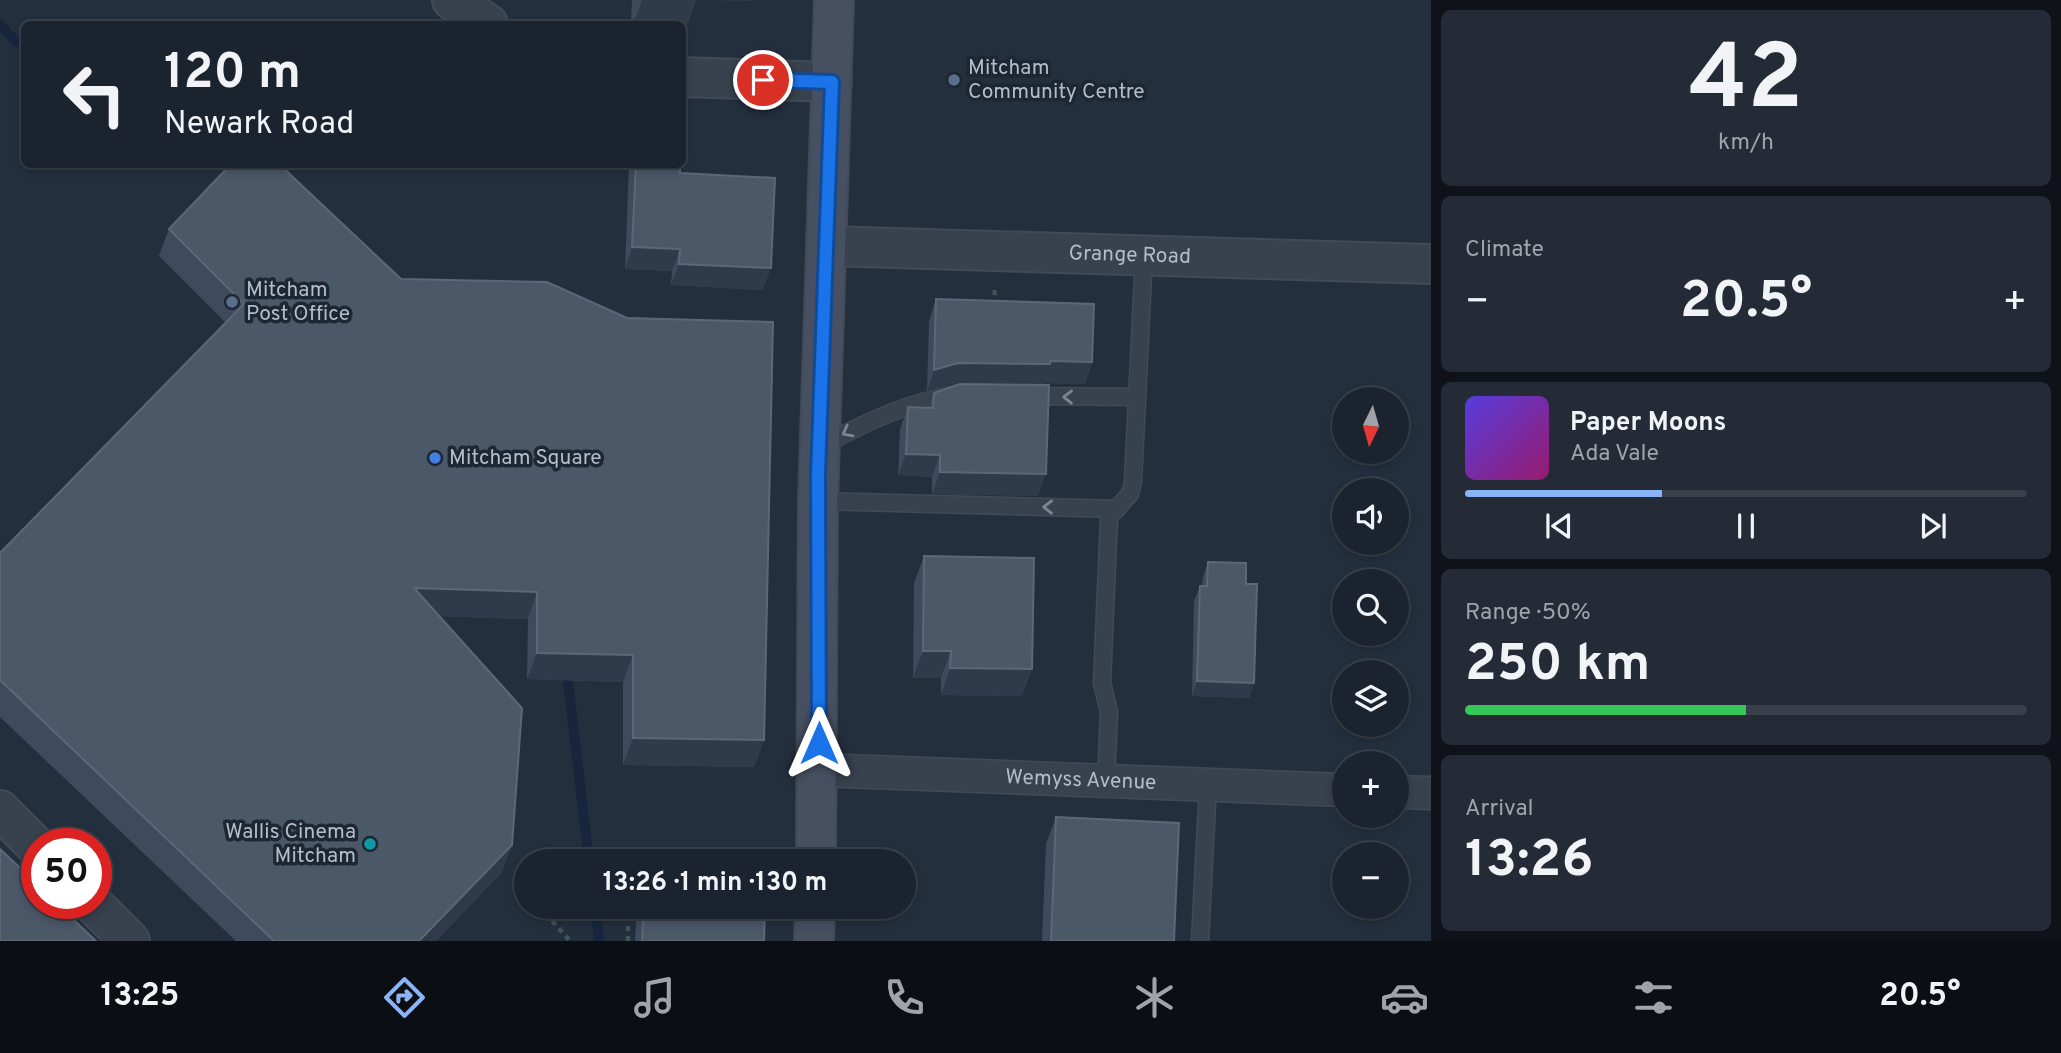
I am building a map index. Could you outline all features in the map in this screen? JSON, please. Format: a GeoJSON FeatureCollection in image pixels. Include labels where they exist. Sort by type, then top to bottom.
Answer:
{"type":"FeatureCollection","features":[{"type":"Feature","properties":{"kind":"main road"},"geometry":{"type":"LineString","coordinates":[[816,849],[819,447],[834,0]]}},
{"type":"Feature","properties":{"kind":"main road"},"geometry":{"type":"LineString","coordinates":[[814,941],[815,919]]}},
{"type":"Feature","properties":{"kind":"street"},"geometry":{"type":"LineString","coordinates":[[452,0],[484,21]]}},
{"type":"Feature","properties":{"kind":"street"},"geometry":{"type":"LineString","coordinates":[[686,77],[832,82]]}},
{"type":"Feature","properties":{"kind":"street","name":"Grange Road"},"geometry":{"type":"LineString","coordinates":[[827,246],[1431,264]]}},
{"type":"Feature","properties":{"kind":"street","name":"Wemyss Avenue"},"geometry":{"type":"LineString","coordinates":[[819,770],[1332,790]]}},
{"type":"Feature","properties":{"kind":"street"},"geometry":{"type":"LineString","coordinates":[[1409,792],[1431,793]]}},
{"type":"Feature","properties":{"kind":"street"},"geometry":{"type":"LineString","coordinates":[[0,810],[21,831]]}},
{"type":"Feature","properties":{"kind":"street"},"geometry":{"type":"LineString","coordinates":[[108,919],[130,941]]}},
{"type":"Feature","properties":{"kind":"lane"},"geometry":{"type":"LineString","coordinates":[[1106,781],[1108,712],[1102,683],[1109,517],[1130,494],[1133,482],[1144,254]]}},
{"type":"Feature","properties":{"kind":"lane"},"geometry":{"type":"LineString","coordinates":[[819,447],[855,427],[918,404],[950,395],[964,396]]}},
{"type":"Feature","properties":{"kind":"lane"},"geometry":{"type":"LineString","coordinates":[[1017,396],[1136,397]]}},
{"type":"Feature","properties":{"kind":"lane"},"geometry":{"type":"LineString","coordinates":[[818,501],[1116,509]]}},
{"type":"Feature","properties":{"kind":"lane"},"geometry":{"type":"LineString","coordinates":[[1199,941],[1208,785]]}},
{"type":"Feature","properties":{"kind":"path"},"geometry":{"type":"LineString","coordinates":[[994,317],[995,285]]}},
{"type":"Feature","properties":{"kind":"path"},"geometry":{"type":"LineString","coordinates":[[551,919],[570,941]]}},
{"type":"Feature","properties":{"kind":"path"},"geometry":{"type":"LineString","coordinates":[[628,919],[628,941]]}},
{"type":"Feature","properties":{"kind":"building","name":"Mitcham Square"},"geometry":{"type":"Polygon","coordinates":[[[227,168],[283,168],[401,279],[547,282],[627,318],[773,322],[764,740],[633,738],[633,655],[537,653],[537,592],[414,588],[522,708],[512,845],[419,941],[274,941],[0,680],[0,553],[244,304],[169,229],[227,168]]]}},
{"type":"Feature","properties":{"kind":"building"},"geometry":{"type":"Polygon","coordinates":[[[636,168],[680,168],[680,173],[775,178],[771,268],[679,264],[680,249],[632,247],[636,168]]]}},
{"type":"Feature","properties":{"kind":"building"},"geometry":{"type":"Polygon","coordinates":[[[936,299],[1094,304],[1092,362],[958,363],[934,370],[936,299]]]}},
{"type":"Feature","properties":{"kind":"building"},"geometry":{"type":"Polygon","coordinates":[[[960,384],[1049,385],[1046,474],[940,472],[940,455],[906,454],[908,407],[933,408],[934,393],[960,384]]]}},
{"type":"Feature","properties":{"kind":"building"},"geometry":{"type":"Polygon","coordinates":[[[924,556],[1034,558],[1032,669],[950,668],[951,651],[923,651],[924,556]]]}},
{"type":"Feature","properties":{"kind":"building"},"geometry":{"type":"Polygon","coordinates":[[[1208,562],[1246,563],[1246,584],[1257,584],[1254,683],[1197,681],[1200,586],[1207,586],[1208,562]]]}},
{"type":"Feature","properties":{"kind":"building"},"geometry":{"type":"Polygon","coordinates":[[[1056,817],[1179,823],[1174,941],[1051,941],[1056,817]]]}},
{"type":"Feature","properties":{"kind":"building"},"geometry":{"type":"Polygon","coordinates":[[[0,849],[21,869],[21,919],[73,919],[96,941],[0,941],[0,849]]]}},
{"type":"Feature","properties":{"kind":"building"},"geometry":{"type":"Polygon","coordinates":[[[643,919],[765,919],[764,941],[642,941],[643,919]]]}},
{"type":"Feature","properties":{"kind":"waterway"},"geometry":{"type":"LineString","coordinates":[[0,25],[16,42]]}},
{"type":"Feature","properties":{"kind":"waterway"},"geometry":{"type":"LineString","coordinates":[[568,681],[588,849]]}},
{"type":"Feature","properties":{"kind":"waterway"},"geometry":{"type":"LineString","coordinates":[[596,919],[599,941]]}},
{"type":"Feature","properties":{"kind":"place","name":"Mitcham Community Centre"},"geometry":{"type":"Point","coordinates":[954,80]}},
{"type":"Feature","properties":{"kind":"place","name":"Mitcham Post Office"},"geometry":{"type":"Point","coordinates":[232,302]}},
{"type":"Feature","properties":{"kind":"place","name":"Mitcham Square"},"geometry":{"type":"Point","coordinates":[435,458]}},
{"type":"Feature","properties":{"kind":"place","name":"Wallis Cinema Mitcham"},"geometry":{"type":"Point","coordinates":[370,844]}},
{"type":"Feature","properties":{"kind":"route"},"geometry":{"type":"LineString","coordinates":[[763,80],[832,82],[818,474],[819,743]]}}]}
